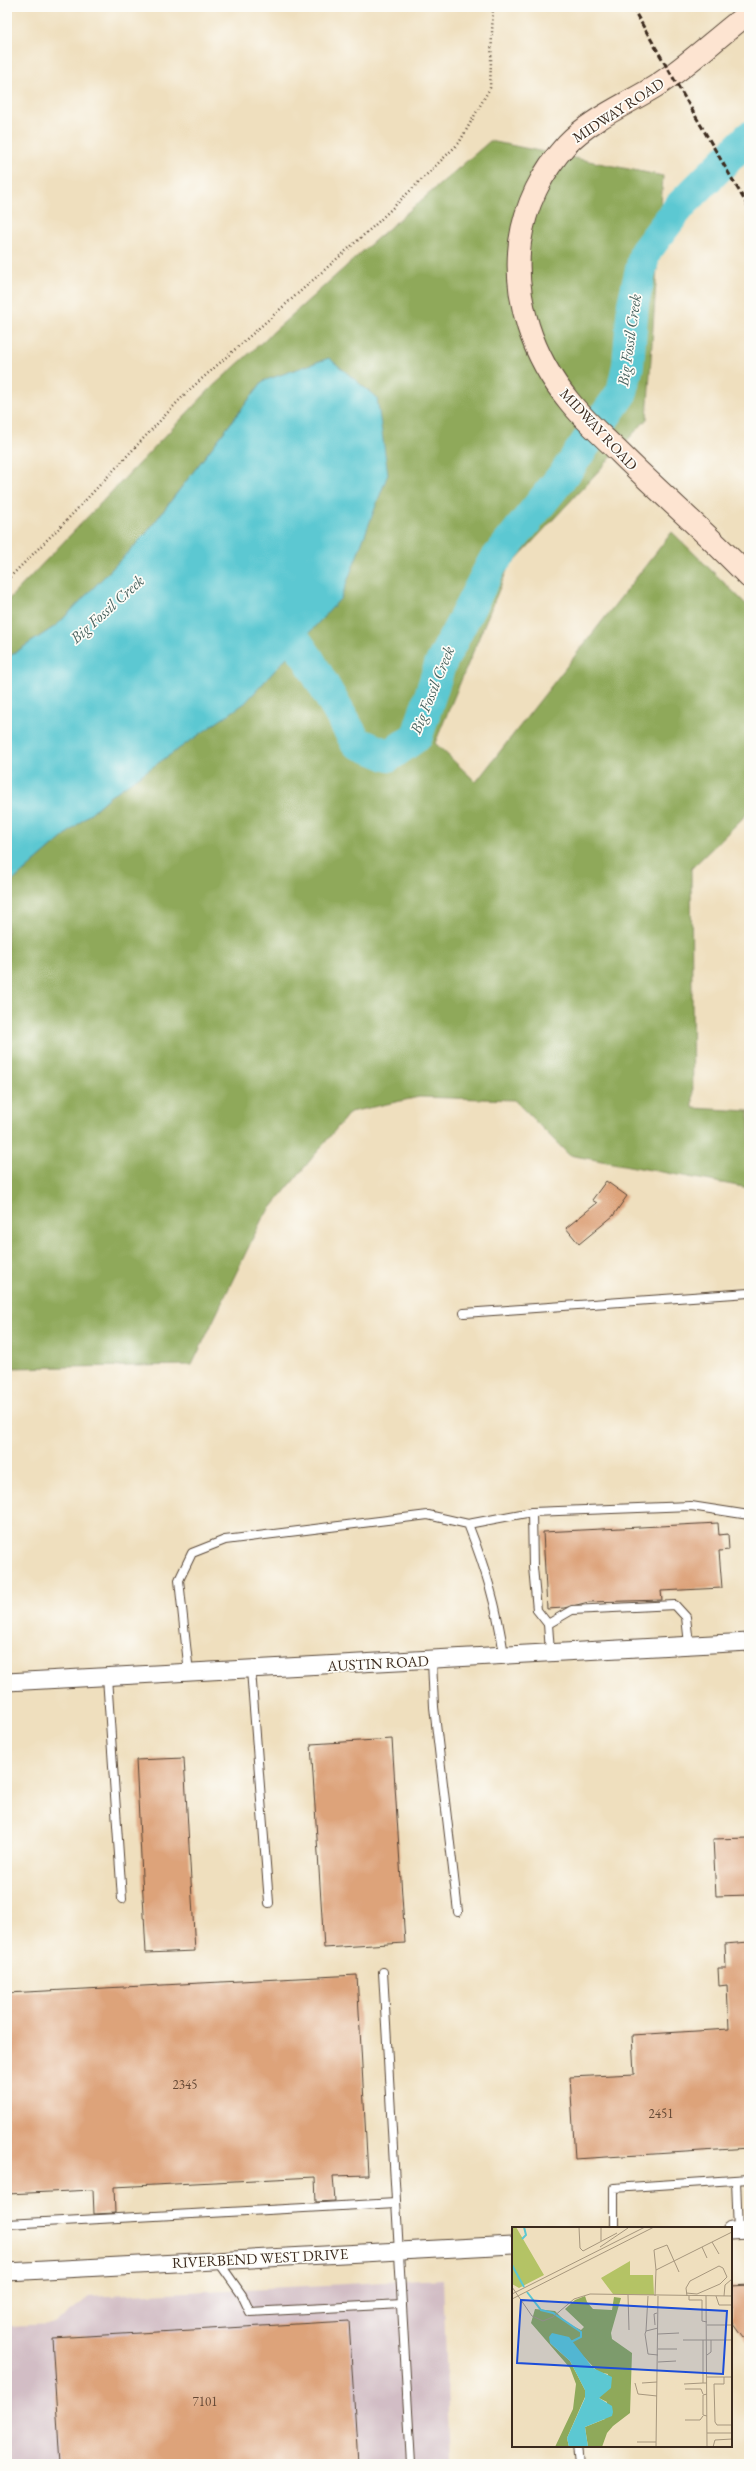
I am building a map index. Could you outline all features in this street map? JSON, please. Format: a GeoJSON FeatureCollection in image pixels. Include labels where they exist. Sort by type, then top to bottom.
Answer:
{"type":"FeatureCollection","features":[{"type":"Feature","properties":{"kind":"main road","name":"MIDWAY ROAD"},"geometry":{"type":"LineString","coordinates":[[739,14],[683,67],[587,127],[568,143],[554,160],[529,202],[522,229],[518,258],[518,285],[522,305],[542,360],[570,403],[642,475],[749,577]]}},
{"type":"Feature","properties":{"kind":"street","name":"AUSTIN ROAD"},"geometry":{"type":"LineString","coordinates":[[7,1682],[504,1656],[689,1644],[749,1642]]}},
{"type":"Feature","properties":{"kind":"street","name":"RIVERBEND WEST DRIVE"},"geometry":{"type":"LineString","coordinates":[[7,2272],[512,2245]]}},
{"type":"Feature","properties":{"kind":"lane"},"geometry":{"type":"LineString","coordinates":[[464,1312],[749,1293]]}},
{"type":"Feature","properties":{"kind":"lane"},"geometry":{"type":"LineString","coordinates":[[189,1673],[179,1580],[192,1553],[225,1540],[428,1514],[468,1524],[532,1512],[691,1506],[749,1516]]}},
{"type":"Feature","properties":{"kind":"lane"},"geometry":{"type":"LineString","coordinates":[[532,1512],[533,1567],[537,1610],[548,1624],[550,1652]]}},
{"type":"Feature","properties":{"kind":"lane"},"geometry":{"type":"LineString","coordinates":[[468,1524],[487,1572],[497,1611],[504,1656]]}},
{"type":"Feature","properties":{"kind":"lane"},"geometry":{"type":"LineString","coordinates":[[548,1624],[572,1610],[675,1605],[686,1617],[689,1644]]}},
{"type":"Feature","properties":{"kind":"lane"},"geometry":{"type":"LineString","coordinates":[[432,1660],[434,1707],[458,1912]]}},
{"type":"Feature","properties":{"kind":"lane"},"geometry":{"type":"LineString","coordinates":[[251,1670],[269,1904]]}},
{"type":"Feature","properties":{"kind":"lane"},"geometry":{"type":"LineString","coordinates":[[107,1677],[122,1899]]}},
{"type":"Feature","properties":{"kind":"lane"},"geometry":{"type":"LineString","coordinates":[[383,1972],[411,2464]]}},
{"type":"Feature","properties":{"kind":"lane"},"geometry":{"type":"LineString","coordinates":[[614,2227],[614,2188],[749,2179]]}},
{"type":"Feature","properties":{"kind":"lane"},"geometry":{"type":"LineString","coordinates":[[736,2180],[739,2231]]}},
{"type":"Feature","properties":{"kind":"lane"},"geometry":{"type":"LineString","coordinates":[[7,2224],[396,2203]]}},
{"type":"Feature","properties":{"kind":"lane"},"geometry":{"type":"LineString","coordinates":[[218,2261],[242,2295],[250,2312],[402,2304]]}},
{"type":"Feature","properties":{"kind":"lane"},"geometry":{"type":"LineString","coordinates":[[577,2447],[579,2464]]}},
{"type":"Feature","properties":{"kind":"path"},"geometry":{"type":"LineString","coordinates":[[7,580],[65,522],[187,392],[375,225],[458,143],[490,88],[493,7]]}},
{"type":"Feature","properties":{"kind":"shaded area"},"geometry":{"type":"Polygon","coordinates":[[[443,2279],[450,2464],[7,2464],[7,2326],[54,2324],[89,2297],[443,2279]]]}},
{"type":"Feature","properties":{"kind":"green space"},"geometry":{"type":"Polygon","coordinates":[[[490,141],[663,176],[647,419],[508,568],[435,743],[476,782],[672,532],[749,607],[749,812],[691,869],[693,1108],[749,1111],[749,1188],[569,1155],[514,1100],[419,1097],[350,1112],[262,1219],[192,1365],[7,1368],[7,886],[109,797],[263,381],[144,536],[57,625],[7,658],[7,601],[211,388],[373,242],[490,141]]]}},
{"type":"Feature","properties":{"kind":"water"},"geometry":{"type":"Polygon","coordinates":[[[329,358],[377,398],[388,474],[341,598],[245,703],[109,797],[7,886],[7,658],[57,625],[144,536],[263,381],[329,358]]]}},
{"type":"Feature","properties":{"kind":"building"},"geometry":{"type":"Polygon","coordinates":[[[606,1181],[627,1196],[613,1216],[579,1244],[566,1228],[597,1203],[592,1200],[606,1181]]]}},
{"type":"Feature","properties":{"kind":"building"},"geometry":{"type":"Polygon","coordinates":[[[718,1523],[719,1535],[728,1534],[729,1550],[719,1551],[722,1588],[661,1591],[662,1600],[589,1602],[564,1608],[547,1609],[543,1532],[718,1523]]]}},
{"type":"Feature","properties":{"kind":"building"},"geometry":{"type":"Polygon","coordinates":[[[392,1739],[405,1943],[324,1948],[311,1744],[392,1739]]]}},
{"type":"Feature","properties":{"kind":"building"},"geometry":{"type":"Polygon","coordinates":[[[184,1758],[195,1951],[146,1953],[136,1760],[184,1758]]]}},
{"type":"Feature","properties":{"kind":"building"},"geometry":{"type":"Polygon","coordinates":[[[749,1838],[749,1895],[716,1896],[713,1839],[749,1838]]]}},
{"type":"Feature","properties":{"kind":"building"},"geometry":{"type":"Polygon","coordinates":[[[749,1942],[749,2148],[575,2159],[570,2077],[634,2074],[632,2035],[729,2029],[727,1985],[719,1986],[718,1968],[726,1968],[725,1944],[749,1942]]]}},
{"type":"Feature","properties":{"kind":"building"},"geometry":{"type":"Polygon","coordinates":[[[357,1975],[368,2175],[333,2176],[335,2201],[316,2202],[315,2177],[114,2187],[115,2213],[94,2214],[93,2190],[7,2194],[7,1993],[357,1975]]]}},
{"type":"Feature","properties":{"kind":"building"},"geometry":{"type":"Polygon","coordinates":[[[749,2285],[749,2344],[732,2320],[732,2286],[749,2285]]]}},
{"type":"Feature","properties":{"kind":"building"},"geometry":{"type":"Polygon","coordinates":[[[349,2321],[358,2464],[60,2464],[52,2338],[349,2321]]]}},
{"type":"Feature","properties":{"kind":"waterway","name":"Big Fossil Creek"},"geometry":{"type":"LineString","coordinates":[[274,609],[309,660],[356,742],[389,756],[417,736],[440,665],[492,564],[565,473],[622,392],[628,365],[633,304],[645,252],[680,206],[749,137]]}},
{"type":"Feature","properties":{"kind":"railway"},"geometry":{"type":"LineString","coordinates":[[632,7],[749,208]]}}]}
